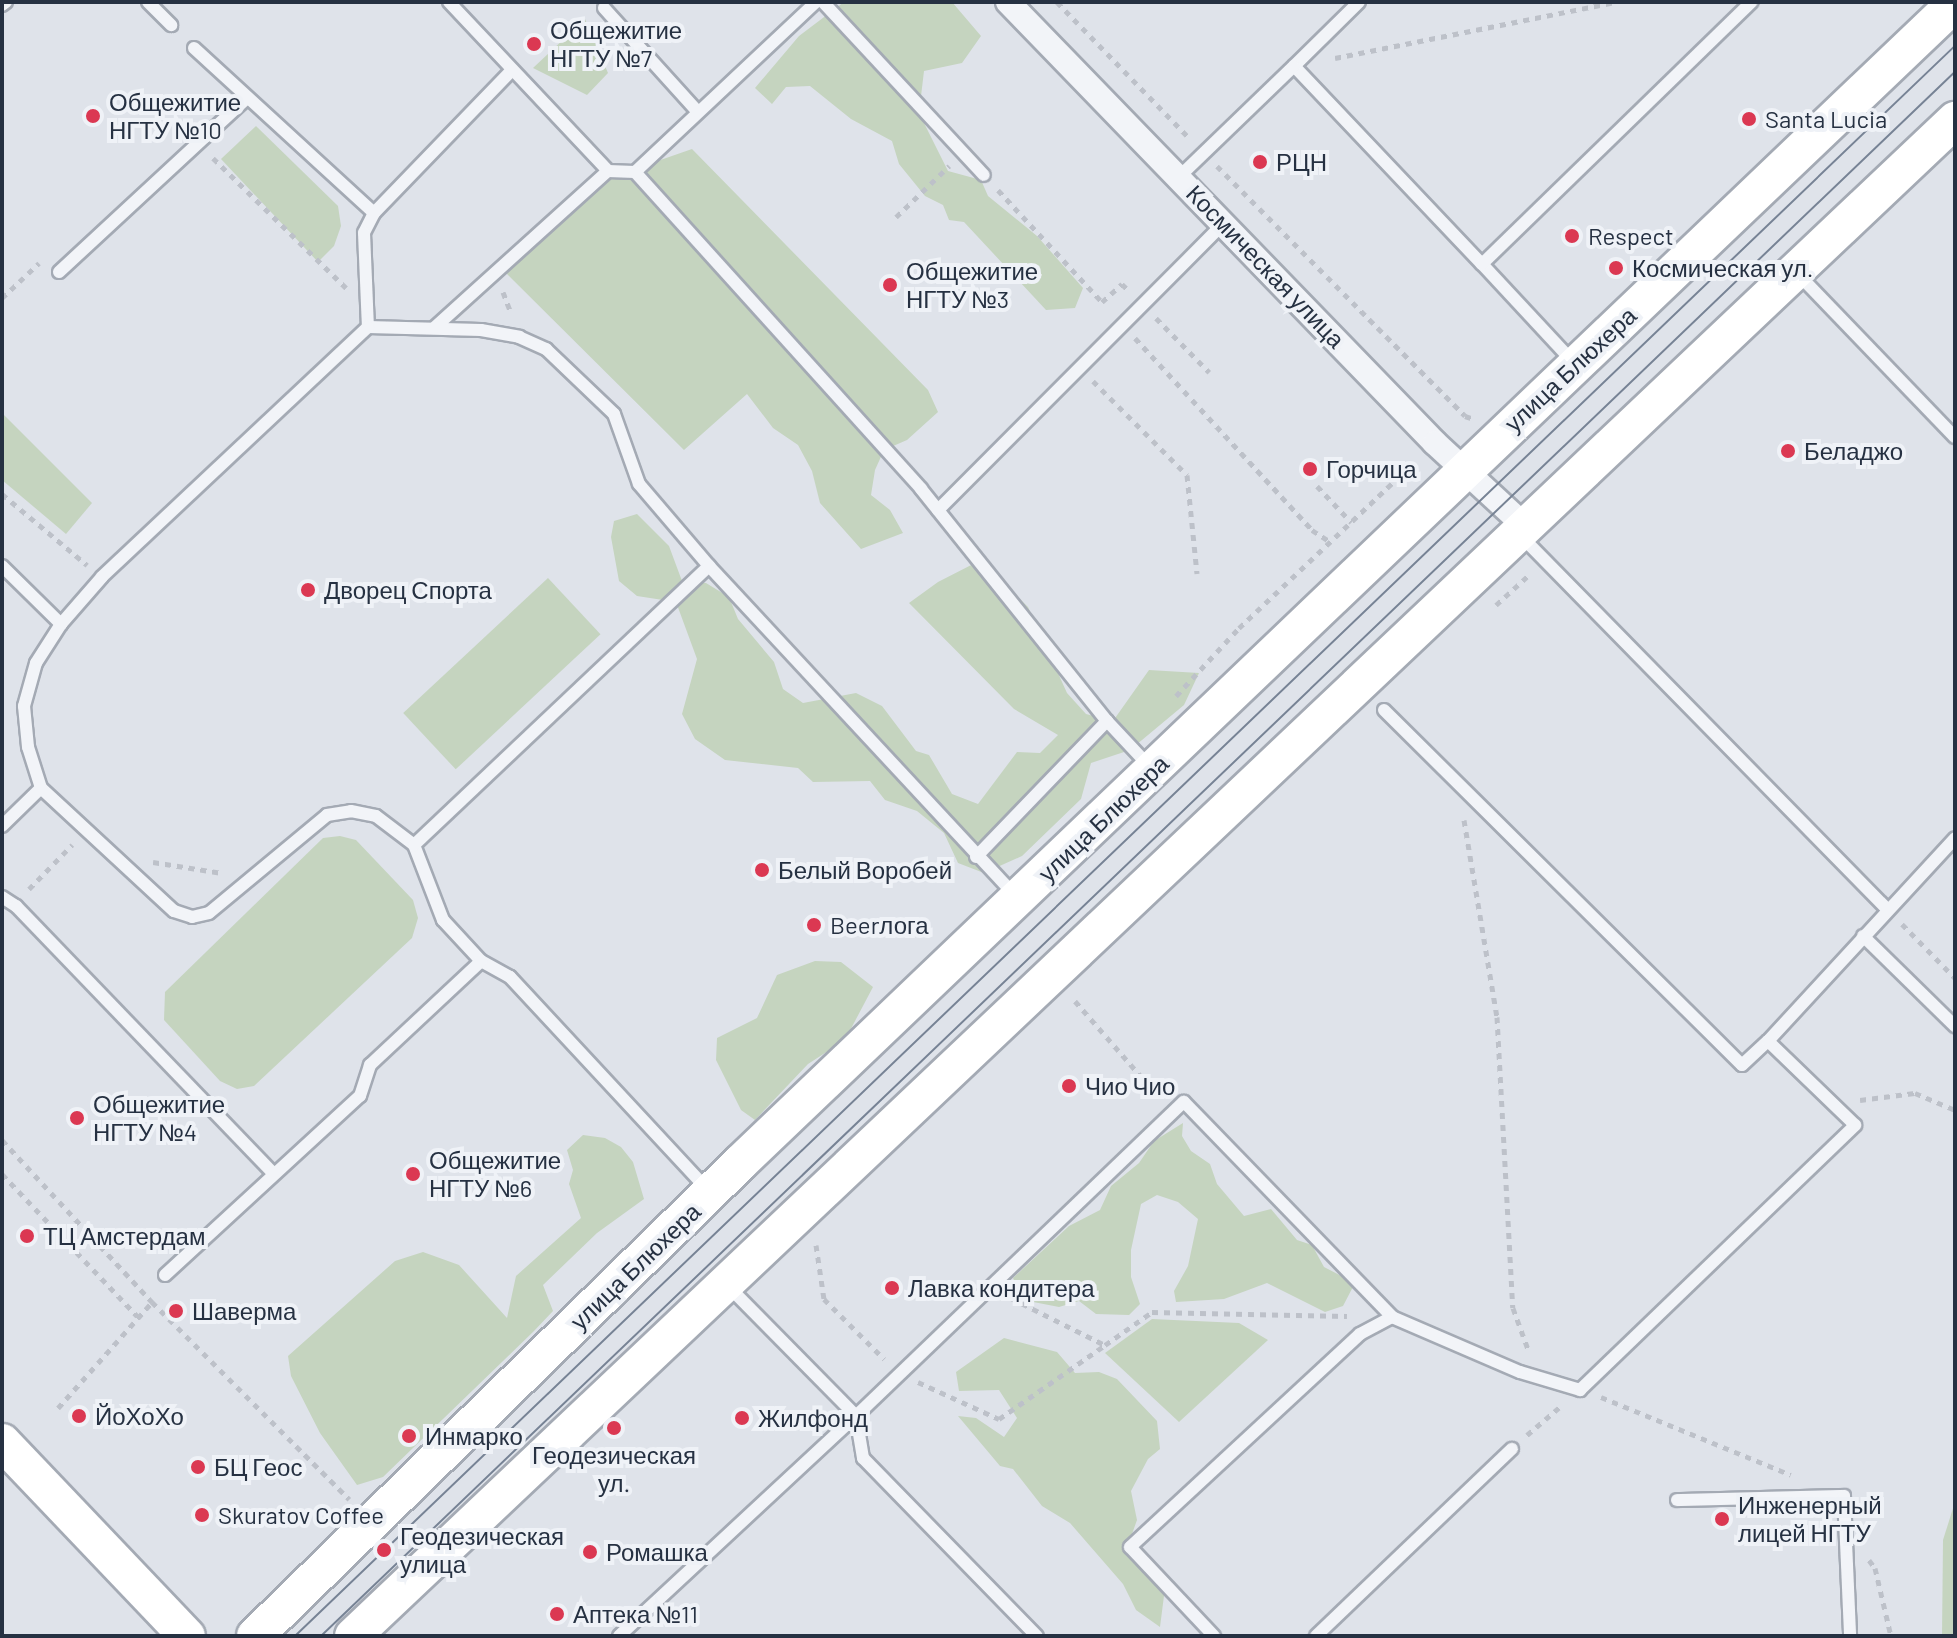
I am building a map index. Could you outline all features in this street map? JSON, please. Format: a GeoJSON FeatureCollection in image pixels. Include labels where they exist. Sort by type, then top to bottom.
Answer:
{"type":"FeatureCollection","features":[{"type":"Feature","properties":{"kind":"street","name":"Космическая улица"},"geometry":{"type":"LineString","coordinates":[[1008,2],[1523,531]]}},
{"type":"Feature","properties":{"kind":"street","name":"улица Блюхера"},"geometry":{"type":"LineString","coordinates":[[255,1636],[711,1192],[1955,3]]}},
{"type":"Feature","properties":{"kind":"street"},"geometry":{"type":"LineString","coordinates":[[353,1636],[1954,124]]}},
{"type":"Feature","properties":{"kind":"street"},"geometry":{"type":"LineString","coordinates":[[2,1442],[187,1636]]}},
{"type":"Feature","properties":{"kind":"lane"},"geometry":{"type":"LineString","coordinates":[[148,2],[171,25]]}},
{"type":"Feature","properties":{"kind":"lane"},"geometry":{"type":"LineString","coordinates":[[449,2],[608,171],[635,172],[816,2]]}},
{"type":"Feature","properties":{"kind":"lane"},"geometry":{"type":"LineString","coordinates":[[823,2],[961,154],[984,175]]}},
{"type":"Feature","properties":{"kind":"lane"},"geometry":{"type":"LineString","coordinates":[[1180,176],[1359,2]]}},
{"type":"Feature","properties":{"kind":"lane"},"geometry":{"type":"LineString","coordinates":[[1482,264],[1751,2]]}},
{"type":"Feature","properties":{"kind":"lane"},"geometry":{"type":"LineString","coordinates":[[604,8],[698,112]]}},
{"type":"Feature","properties":{"kind":"lane"},"geometry":{"type":"LineString","coordinates":[[194,48],[246,99],[374,213]]}},
{"type":"Feature","properties":{"kind":"lane"},"geometry":{"type":"LineString","coordinates":[[1294,66],[1576,365]]}},
{"type":"Feature","properties":{"kind":"lane"},"geometry":{"type":"LineString","coordinates":[[368,327],[364,233],[374,213],[511,71]]}},
{"type":"Feature","properties":{"kind":"lane"},"geometry":{"type":"LineString","coordinates":[[59,272],[246,99]]}},
{"type":"Feature","properties":{"kind":"lane"},"geometry":{"type":"LineString","coordinates":[[434,328],[608,171]]}},
{"type":"Feature","properties":{"kind":"lane"},"geometry":{"type":"LineString","coordinates":[[635,172],[938,510],[1107,721],[1153,770]]}},
{"type":"Feature","properties":{"kind":"lane"},"geometry":{"type":"LineString","coordinates":[[938,510],[1120,322],[1223,224]]}},
{"type":"Feature","properties":{"kind":"lane"},"geometry":{"type":"LineString","coordinates":[[1796,272],[1955,437]]}},
{"type":"Feature","properties":{"kind":"lane"},"geometry":{"type":"LineString","coordinates":[[711,1192],[510,977],[481,961],[443,920],[414,845],[376,816],[351,811],[327,815],[209,913],[192,917],[174,911],[41,788],[28,747],[24,706],[36,663],[61,624],[102,577],[368,327],[434,328],[519,337],[546,349],[614,414],[639,484],[709,566],[1018,899]]}},
{"type":"Feature","properties":{"kind":"lane"},"geometry":{"type":"LineString","coordinates":[[1523,531],[1887,909]]}},
{"type":"Feature","properties":{"kind":"lane"},"geometry":{"type":"LineString","coordinates":[[2,566],[61,624]]}},
{"type":"Feature","properties":{"kind":"lane"},"geometry":{"type":"LineString","coordinates":[[414,845],[709,566]]}},
{"type":"Feature","properties":{"kind":"lane"},"geometry":{"type":"LineString","coordinates":[[1384,710],[1742,1065],[1768,1041],[1955,838]]}},
{"type":"Feature","properties":{"kind":"lane"},"geometry":{"type":"LineString","coordinates":[[976,857],[1107,721]]}},
{"type":"Feature","properties":{"kind":"lane"},"geometry":{"type":"LineString","coordinates":[[2,826],[41,788]]}},
{"type":"Feature","properties":{"kind":"lane"},"geometry":{"type":"LineString","coordinates":[[2,897],[16,906],[273,1173]]}},
{"type":"Feature","properties":{"kind":"lane"},"geometry":{"type":"LineString","coordinates":[[1863,936],[1955,1026]]}},
{"type":"Feature","properties":{"kind":"lane"},"geometry":{"type":"LineString","coordinates":[[165,1275],[360,1096],[370,1065],[481,961]]}},
{"type":"Feature","properties":{"kind":"lane"},"geometry":{"type":"LineString","coordinates":[[619,1636],[856,1416],[1184,1102],[1392,1317],[1539,1377],[1580,1390],[1855,1125],[1768,1041]]}},
{"type":"Feature","properties":{"kind":"lane"},"geometry":{"type":"LineString","coordinates":[[727,1284],[745,1308],[856,1416],[863,1458],[1037,1636]]}},
{"type":"Feature","properties":{"kind":"lane"},"geometry":{"type":"LineString","coordinates":[[1214,1636],[1130,1547],[1360,1334],[1392,1317]]}},
{"type":"Feature","properties":{"kind":"lane"},"geometry":{"type":"LineString","coordinates":[[1316,1636],[1512,1449]]}},
{"type":"Feature","properties":{"kind":"lane"},"geometry":{"type":"LineString","coordinates":[[1677,1500],[1844,1496],[1850,1636]]}},
{"type":"Feature","properties":{"kind":"path"},"geometry":{"type":"LineString","coordinates":[[1057,2],[1465,416],[1480,420]]}},
{"type":"Feature","properties":{"kind":"path"},"geometry":{"type":"LineString","coordinates":[[1294,66],[1616,2]]}},
{"type":"Feature","properties":{"kind":"path"},"geometry":{"type":"LineString","coordinates":[[198,143],[366,308]]}},
{"type":"Feature","properties":{"kind":"path"},"geometry":{"type":"LineString","coordinates":[[896,217],[961,154]]}},
{"type":"Feature","properties":{"kind":"path"},"geometry":{"type":"LineString","coordinates":[[984,175],[1312,530],[1329,541]]}},
{"type":"Feature","properties":{"kind":"path"},"geometry":{"type":"LineString","coordinates":[[2,298],[42,260],[59,272]]}},
{"type":"Feature","properties":{"kind":"path"},"geometry":{"type":"LineString","coordinates":[[495,272],[519,337]]}},
{"type":"Feature","properties":{"kind":"path"},"geometry":{"type":"LineString","coordinates":[[1102,302],[1122,284],[1209,372]]}},
{"type":"Feature","properties":{"kind":"path"},"geometry":{"type":"LineString","coordinates":[[1079,367],[1187,475],[1197,573]]}},
{"type":"Feature","properties":{"kind":"path"},"geometry":{"type":"LineString","coordinates":[[1317,486],[1351,522]]}},
{"type":"Feature","properties":{"kind":"path"},"geometry":{"type":"LineString","coordinates":[[2,494],[102,577]]}},
{"type":"Feature","properties":{"kind":"path"},"geometry":{"type":"LineString","coordinates":[[1454,780],[1475,865],[1497,1017],[1513,1308],[1539,1377]]}},
{"type":"Feature","properties":{"kind":"path"},"geometry":{"type":"LineString","coordinates":[[35,881],[87,830]]}},
{"type":"Feature","properties":{"kind":"path"},"geometry":{"type":"LineString","coordinates":[[116,856],[249,878]]}},
{"type":"Feature","properties":{"kind":"path"},"geometry":{"type":"LineString","coordinates":[[1887,909],[1955,978]]}},
{"type":"Feature","properties":{"kind":"path"},"geometry":{"type":"LineString","coordinates":[[1075,1001],[1173,1112]]}},
{"type":"Feature","properties":{"kind":"path"},"geometry":{"type":"LineString","coordinates":[[1836,1104],[1915,1093],[1955,1110]]}},
{"type":"Feature","properties":{"kind":"path"},"geometry":{"type":"LineString","coordinates":[[2,1140],[152,1302],[360,1510]]}},
{"type":"Feature","properties":{"kind":"path"},"geometry":{"type":"LineString","coordinates":[[2,1174],[137,1316]]}},
{"type":"Feature","properties":{"kind":"path"},"geometry":{"type":"LineString","coordinates":[[996,1282],[1017,1304],[1105,1345],[1152,1312],[1392,1317]]}},
{"type":"Feature","properties":{"kind":"path"},"geometry":{"type":"LineString","coordinates":[[58,1408],[152,1302]]}},
{"type":"Feature","properties":{"kind":"path"},"geometry":{"type":"LineString","coordinates":[[1512,1449],[1580,1390],[1844,1496]]}},
{"type":"Feature","properties":{"kind":"path"},"geometry":{"type":"LineString","coordinates":[[1846,1530],[1875,1568],[1891,1636]]}},
{"type":"Feature","properties":{"kind":"green space"},"geometry":{"type":"Polygon","coordinates":[[[844,2],[952,2],[981,36],[962,63],[924,71],[919,113],[948,171],[981,180],[988,196],[1037,236],[1083,288],[1075,308],[1046,310],[964,222],[949,220],[943,205],[925,196],[899,164],[892,141],[851,119],[810,86],[786,87],[772,104],[755,88],[799,36],[844,2]]]}},
{"type":"Feature","properties":{"kind":"green space"},"geometry":{"type":"Polygon","coordinates":[[[585,19],[608,73],[587,95],[533,68],[585,19]]]}},
{"type":"Feature","properties":{"kind":"green space"},"geometry":{"type":"Polygon","coordinates":[[[256,126],[338,206],[341,226],[334,246],[318,262],[221,159],[256,126]]]}},
{"type":"Feature","properties":{"kind":"green space"},"geometry":{"type":"Polygon","coordinates":[[[692,149],[928,390],[938,412],[907,440],[884,450],[875,470],[871,495],[890,510],[903,533],[861,549],[820,503],[812,471],[798,445],[773,428],[747,394],[684,450],[506,273],[616,175],[622,180],[626,172],[692,149]]]}},
{"type":"Feature","properties":{"kind":"green space"},"geometry":{"type":"Polygon","coordinates":[[[2,413],[92,503],[66,534],[2,480],[2,413]]]}},
{"type":"Feature","properties":{"kind":"green space"},"geometry":{"type":"Polygon","coordinates":[[[637,514],[669,546],[682,581],[706,583],[729,597],[738,619],[774,662],[783,689],[803,703],[856,693],[882,706],[916,751],[929,755],[952,794],[978,804],[1017,752],[1040,753],[1058,735],[1014,709],[909,603],[938,582],[981,560],[1028,607],[1067,693],[1086,714],[1113,721],[1149,670],[1199,673],[1184,705],[1130,750],[1091,763],[1081,799],[1022,856],[984,873],[958,863],[944,833],[917,811],[885,800],[870,781],[813,782],[798,768],[725,760],[695,739],[682,714],[697,659],[676,602],[637,596],[619,581],[611,537],[614,521],[637,514]]]}},
{"type":"Feature","properties":{"kind":"green space"},"geometry":{"type":"Polygon","coordinates":[[[548,578],[601,634],[456,769],[403,713],[548,578]]]}},
{"type":"Feature","properties":{"kind":"green space"},"geometry":{"type":"Polygon","coordinates":[[[340,836],[356,840],[413,900],[418,918],[412,938],[254,1086],[237,1089],[220,1081],[164,1020],[165,992],[323,838],[340,836]]]}},
{"type":"Feature","properties":{"kind":"green space"},"geometry":{"type":"Polygon","coordinates":[[[815,961],[841,962],[873,987],[845,1040],[808,1064],[755,1120],[741,1110],[716,1060],[717,1038],[757,1018],[777,975],[815,961]]]}},
{"type":"Feature","properties":{"kind":"green space"},"geometry":{"type":"Polygon","coordinates":[[[1183,1123],[1182,1136],[1191,1151],[1210,1164],[1217,1184],[1244,1216],[1271,1209],[1297,1240],[1312,1245],[1324,1267],[1355,1283],[1343,1306],[1325,1312],[1267,1283],[1224,1299],[1176,1302],[1174,1291],[1188,1266],[1198,1219],[1178,1202],[1157,1195],[1141,1204],[1131,1250],[1131,1277],[1140,1304],[1129,1315],[1096,1314],[1079,1301],[1059,1307],[1023,1300],[1013,1278],[1069,1226],[1100,1210],[1111,1186],[1139,1163],[1154,1141],[1183,1123]]]}},
{"type":"Feature","properties":{"kind":"green space"},"geometry":{"type":"Polygon","coordinates":[[[583,1135],[605,1138],[621,1147],[633,1162],[644,1199],[597,1233],[543,1285],[553,1311],[534,1331],[383,1477],[357,1485],[320,1433],[291,1376],[288,1356],[395,1261],[423,1252],[459,1265],[507,1318],[516,1276],[581,1218],[569,1184],[573,1170],[567,1150],[583,1135]]]}},
{"type":"Feature","properties":{"kind":"green space"},"geometry":{"type":"Polygon","coordinates":[[[1152,1319],[1239,1323],[1268,1340],[1179,1422],[1105,1353],[1152,1319]]]}},
{"type":"Feature","properties":{"kind":"green space"},"geometry":{"type":"Polygon","coordinates":[[[1004,1338],[1057,1352],[1075,1373],[1099,1372],[1117,1379],[1157,1421],[1160,1449],[1148,1459],[1131,1491],[1137,1520],[1132,1534],[1137,1566],[1165,1588],[1160,1627],[1136,1610],[1123,1584],[1070,1523],[1042,1506],[1013,1469],[1000,1466],[958,1416],[976,1418],[1004,1437],[1017,1418],[999,1390],[959,1391],[956,1372],[1004,1338]]]}},
{"type":"Feature","properties":{"kind":"green space"},"geometry":{"type":"Polygon","coordinates":[[[1955,1502],[1955,1636],[1942,1636],[1943,1540],[1955,1502]]]}},
{"type":"Feature","properties":{"kind":"tram line"},"geometry":{"type":"LineString","coordinates":[[295,1636],[1955,46]]}},
{"type":"Feature","properties":{"kind":"tram line"},"geometry":{"type":"LineString","coordinates":[[321,1636],[1955,72]]}},
{"type":"Feature","properties":{"kind":"place","name":"Общежитие НГТУ №7"},"geometry":{"type":"Point","coordinates":[534,44]}},
{"type":"Feature","properties":{"kind":"place","name":"Общежитие НГТУ №10"},"geometry":{"type":"Point","coordinates":[93,116]}},
{"type":"Feature","properties":{"kind":"place","name":"Santa Lucia"},"geometry":{"type":"Point","coordinates":[1749,119]}},
{"type":"Feature","properties":{"kind":"place","name":"РЦН"},"geometry":{"type":"Point","coordinates":[1260,162]}},
{"type":"Feature","properties":{"kind":"place","name":"Respect"},"geometry":{"type":"Point","coordinates":[1572,236]}},
{"type":"Feature","properties":{"kind":"place","name":"Космическая ул."},"geometry":{"type":"Point","coordinates":[1616,268]}},
{"type":"Feature","properties":{"kind":"place","name":"Общежитие НГТУ №3"},"geometry":{"type":"Point","coordinates":[890,285]}},
{"type":"Feature","properties":{"kind":"place","name":"Беладжо"},"geometry":{"type":"Point","coordinates":[1788,451]}},
{"type":"Feature","properties":{"kind":"place","name":"Горчица"},"geometry":{"type":"Point","coordinates":[1310,469]}},
{"type":"Feature","properties":{"kind":"place","name":"Дворец Спорта"},"geometry":{"type":"Point","coordinates":[308,590]}},
{"type":"Feature","properties":{"kind":"place","name":"Белый Воробей"},"geometry":{"type":"Point","coordinates":[762,870]}},
{"type":"Feature","properties":{"kind":"place","name":"Beerлога"},"geometry":{"type":"Point","coordinates":[814,925]}},
{"type":"Feature","properties":{"kind":"place","name":"Чио Чио"},"geometry":{"type":"Point","coordinates":[1069,1086]}},
{"type":"Feature","properties":{"kind":"place","name":"Общежитие НГТУ №4"},"geometry":{"type":"Point","coordinates":[77,1118]}},
{"type":"Feature","properties":{"kind":"place","name":"Общежитие НГТУ №6"},"geometry":{"type":"Point","coordinates":[413,1174]}},
{"type":"Feature","properties":{"kind":"place","name":"ТЦ Амстердам"},"geometry":{"type":"Point","coordinates":[27,1236]}},
{"type":"Feature","properties":{"kind":"place","name":"Лавка кондитера"},"geometry":{"type":"Point","coordinates":[892,1288]}},
{"type":"Feature","properties":{"kind":"place","name":"Шаверма"},"geometry":{"type":"Point","coordinates":[176,1311]}},
{"type":"Feature","properties":{"kind":"place","name":"ЙоХоХо"},"geometry":{"type":"Point","coordinates":[79,1416]}},
{"type":"Feature","properties":{"kind":"place","name":"Жилфонд"},"geometry":{"type":"Point","coordinates":[742,1418]}},
{"type":"Feature","properties":{"kind":"place","name":"Геодезическая ул."},"geometry":{"type":"Point","coordinates":[614,1428]}},
{"type":"Feature","properties":{"kind":"place","name":"Инмарко"},"geometry":{"type":"Point","coordinates":[409,1436]}},
{"type":"Feature","properties":{"kind":"place","name":"БЦ Геос"},"geometry":{"type":"Point","coordinates":[198,1467]}},
{"type":"Feature","properties":{"kind":"place","name":"Skuratov Coffee"},"geometry":{"type":"Point","coordinates":[202,1515]}},
{"type":"Feature","properties":{"kind":"place","name":"Инженерный лицей НГТУ"},"geometry":{"type":"Point","coordinates":[1722,1519]}},
{"type":"Feature","properties":{"kind":"place","name":"Геодезическая улица"},"geometry":{"type":"Point","coordinates":[384,1550]}},
{"type":"Feature","properties":{"kind":"place","name":"Ромашка"},"geometry":{"type":"Point","coordinates":[590,1552]}},
{"type":"Feature","properties":{"kind":"place","name":"Аптека №11"},"geometry":{"type":"Point","coordinates":[557,1614]}}]}
